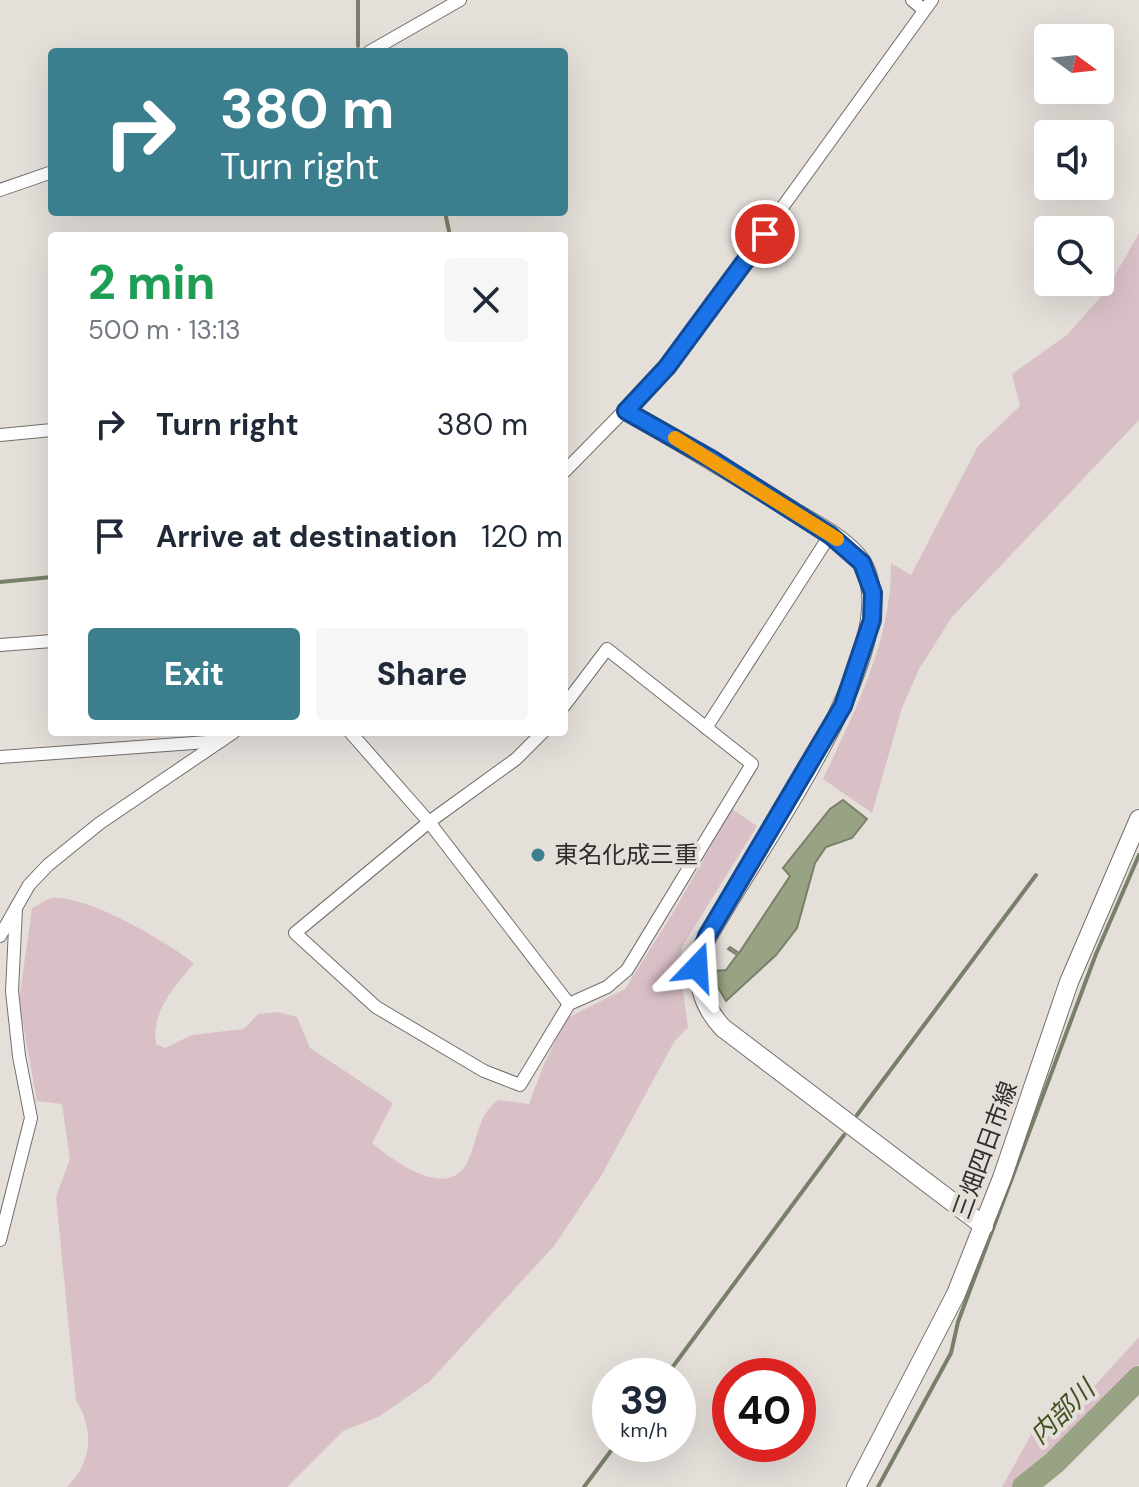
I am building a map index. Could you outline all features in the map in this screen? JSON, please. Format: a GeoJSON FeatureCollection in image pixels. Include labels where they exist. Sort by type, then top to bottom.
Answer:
{"type":"FeatureCollection","features":[{"type":"Feature","properties":{"kind":"street"},"geometry":{"type":"LineString","coordinates":[[376,48],[460,0]]}},
{"type":"Feature","properties":{"kind":"street"},"geometry":{"type":"LineString","coordinates":[[568,468],[626,411],[688,341],[928,5],[912,0]]}},
{"type":"Feature","properties":{"kind":"street"},"geometry":{"type":"LineString","coordinates":[[0,190],[48,173]]}},
{"type":"Feature","properties":{"kind":"street"},"geometry":{"type":"LineString","coordinates":[[626,411],[711,459],[856,555],[871,583],[874,604],[864,651],[831,729],[699,953],[699,984],[707,1008],[723,1028],[984,1226]]}},
{"type":"Feature","properties":{"kind":"street"},"geometry":{"type":"LineString","coordinates":[[0,435],[48,430]]}},
{"type":"Feature","properties":{"kind":"street"},"geometry":{"type":"LineString","coordinates":[[706,728],[830,535]]}},
{"type":"Feature","properties":{"kind":"street"},"geometry":{"type":"LineString","coordinates":[[0,645],[48,641]]}},
{"type":"Feature","properties":{"kind":"street"},"geometry":{"type":"LineString","coordinates":[[539,736],[496,775],[429,822],[295,933],[376,1007],[484,1071],[520,1085],[569,1004],[607,987],[627,970],[641,941],[752,764],[607,649],[568,701]]}},
{"type":"Feature","properties":{"kind":"street"},"geometry":{"type":"LineString","coordinates":[[0,936],[29,885],[48,865],[100,823],[228,736]]}},
{"type":"Feature","properties":{"kind":"street"},"geometry":{"type":"LineString","coordinates":[[354,736],[429,822],[569,1004]]}},
{"type":"Feature","properties":{"kind":"street"},"geometry":{"type":"LineString","coordinates":[[0,757],[221,741]]}},
{"type":"Feature","properties":{"kind":"street","name":"三畑四日市線"},"geometry":{"type":"LineString","coordinates":[[856,1487],[956,1294],[984,1226],[1069,982],[1139,819]]}},
{"type":"Feature","properties":{"kind":"street"},"geometry":{"type":"LineString","coordinates":[[0,1240],[31,1118],[13,1006],[16,908]]}},
{"type":"Feature","properties":{"kind":"shaded area"},"geometry":{"type":"Polygon","coordinates":[[[1139,233],[1139,420],[952,617],[919,669],[902,708],[872,813],[823,779],[859,701],[878,647],[890,592],[891,563],[911,575],[978,446],[1020,406],[1012,374],[1068,334],[1102,296],[1114,296],[1114,277],[1139,233]]]}},
{"type":"Feature","properties":{"kind":"shaded area"},"geometry":{"type":"Polygon","coordinates":[[[843,800],[867,819],[852,838],[826,847],[815,863],[797,928],[776,955],[726,1001],[711,975],[714,971],[726,970],[737,955],[728,949],[730,947],[739,953],[790,876],[783,868],[830,809],[843,800]]]}},
{"type":"Feature","properties":{"kind":"shaded area"},"geometry":{"type":"Polygon","coordinates":[[[732,809],[757,826],[682,947],[680,968],[688,1027],[674,1042],[601,1176],[554,1246],[430,1381],[380,1416],[343,1431],[287,1487],[67,1487],[82,1467],[88,1434],[76,1400],[56,1197],[70,1159],[62,1104],[37,1101],[19,1001],[32,908],[54,898],[87,904],[146,932],[194,963],[166,1000],[157,1021],[156,1044],[165,1048],[192,1035],[244,1029],[258,1014],[278,1012],[297,1017],[310,1048],[393,1103],[372,1143],[418,1173],[444,1179],[456,1175],[465,1166],[485,1114],[498,1100],[529,1104],[544,1064],[567,1018],[625,989],[732,809]]]}},
{"type":"Feature","properties":{"kind":"shaded area"},"geometry":{"type":"Polygon","coordinates":[[[1139,1337],[1139,1364],[1090,1420],[1015,1487],[1002,1487],[1037,1424],[1077,1405],[1139,1337]]]}},
{"type":"Feature","properties":{"kind":"waterway"},"geometry":{"type":"LineString","coordinates":[[358,0],[358,46]]}},
{"type":"Feature","properties":{"kind":"waterway"},"geometry":{"type":"LineString","coordinates":[[446,216],[449,232]]}},
{"type":"Feature","properties":{"kind":"waterway"},"geometry":{"type":"LineString","coordinates":[[0,582],[48,577]]}},
{"type":"Feature","properties":{"kind":"waterway"},"geometry":{"type":"LineString","coordinates":[[878,1487],[951,1353],[958,1322],[1096,954],[1139,855]]}},
{"type":"Feature","properties":{"kind":"waterway"},"geometry":{"type":"LineString","coordinates":[[857,1115],[1036,875]]}},
{"type":"Feature","properties":{"kind":"waterway"},"geometry":{"type":"LineString","coordinates":[[679,1358],[844,1135]]}},
{"type":"Feature","properties":{"kind":"waterway","name":"内部川"},"geometry":{"type":"LineString","coordinates":[[1024,1487],[1054,1463],[1139,1378]]}},
{"type":"Feature","properties":{"kind":"waterway"},"geometry":{"type":"LineString","coordinates":[[584,1487],[603,1462]]}},
{"type":"Feature","properties":{"kind":"slow traffic"},"geometry":{"type":"LineString","coordinates":[[675,438],[837,539]]}},
{"type":"Feature","properties":{"kind":"place","name":"東名化成三重"},"geometry":{"type":"Point","coordinates":[538,855]}},
{"type":"Feature","properties":{"kind":"route"},"geometry":{"type":"LineString","coordinates":[[697,967],[707,936],[843,706],[859,667],[874,604],[867,572],[848,547],[711,459],[626,411],[688,341],[765,234]]}}]}
